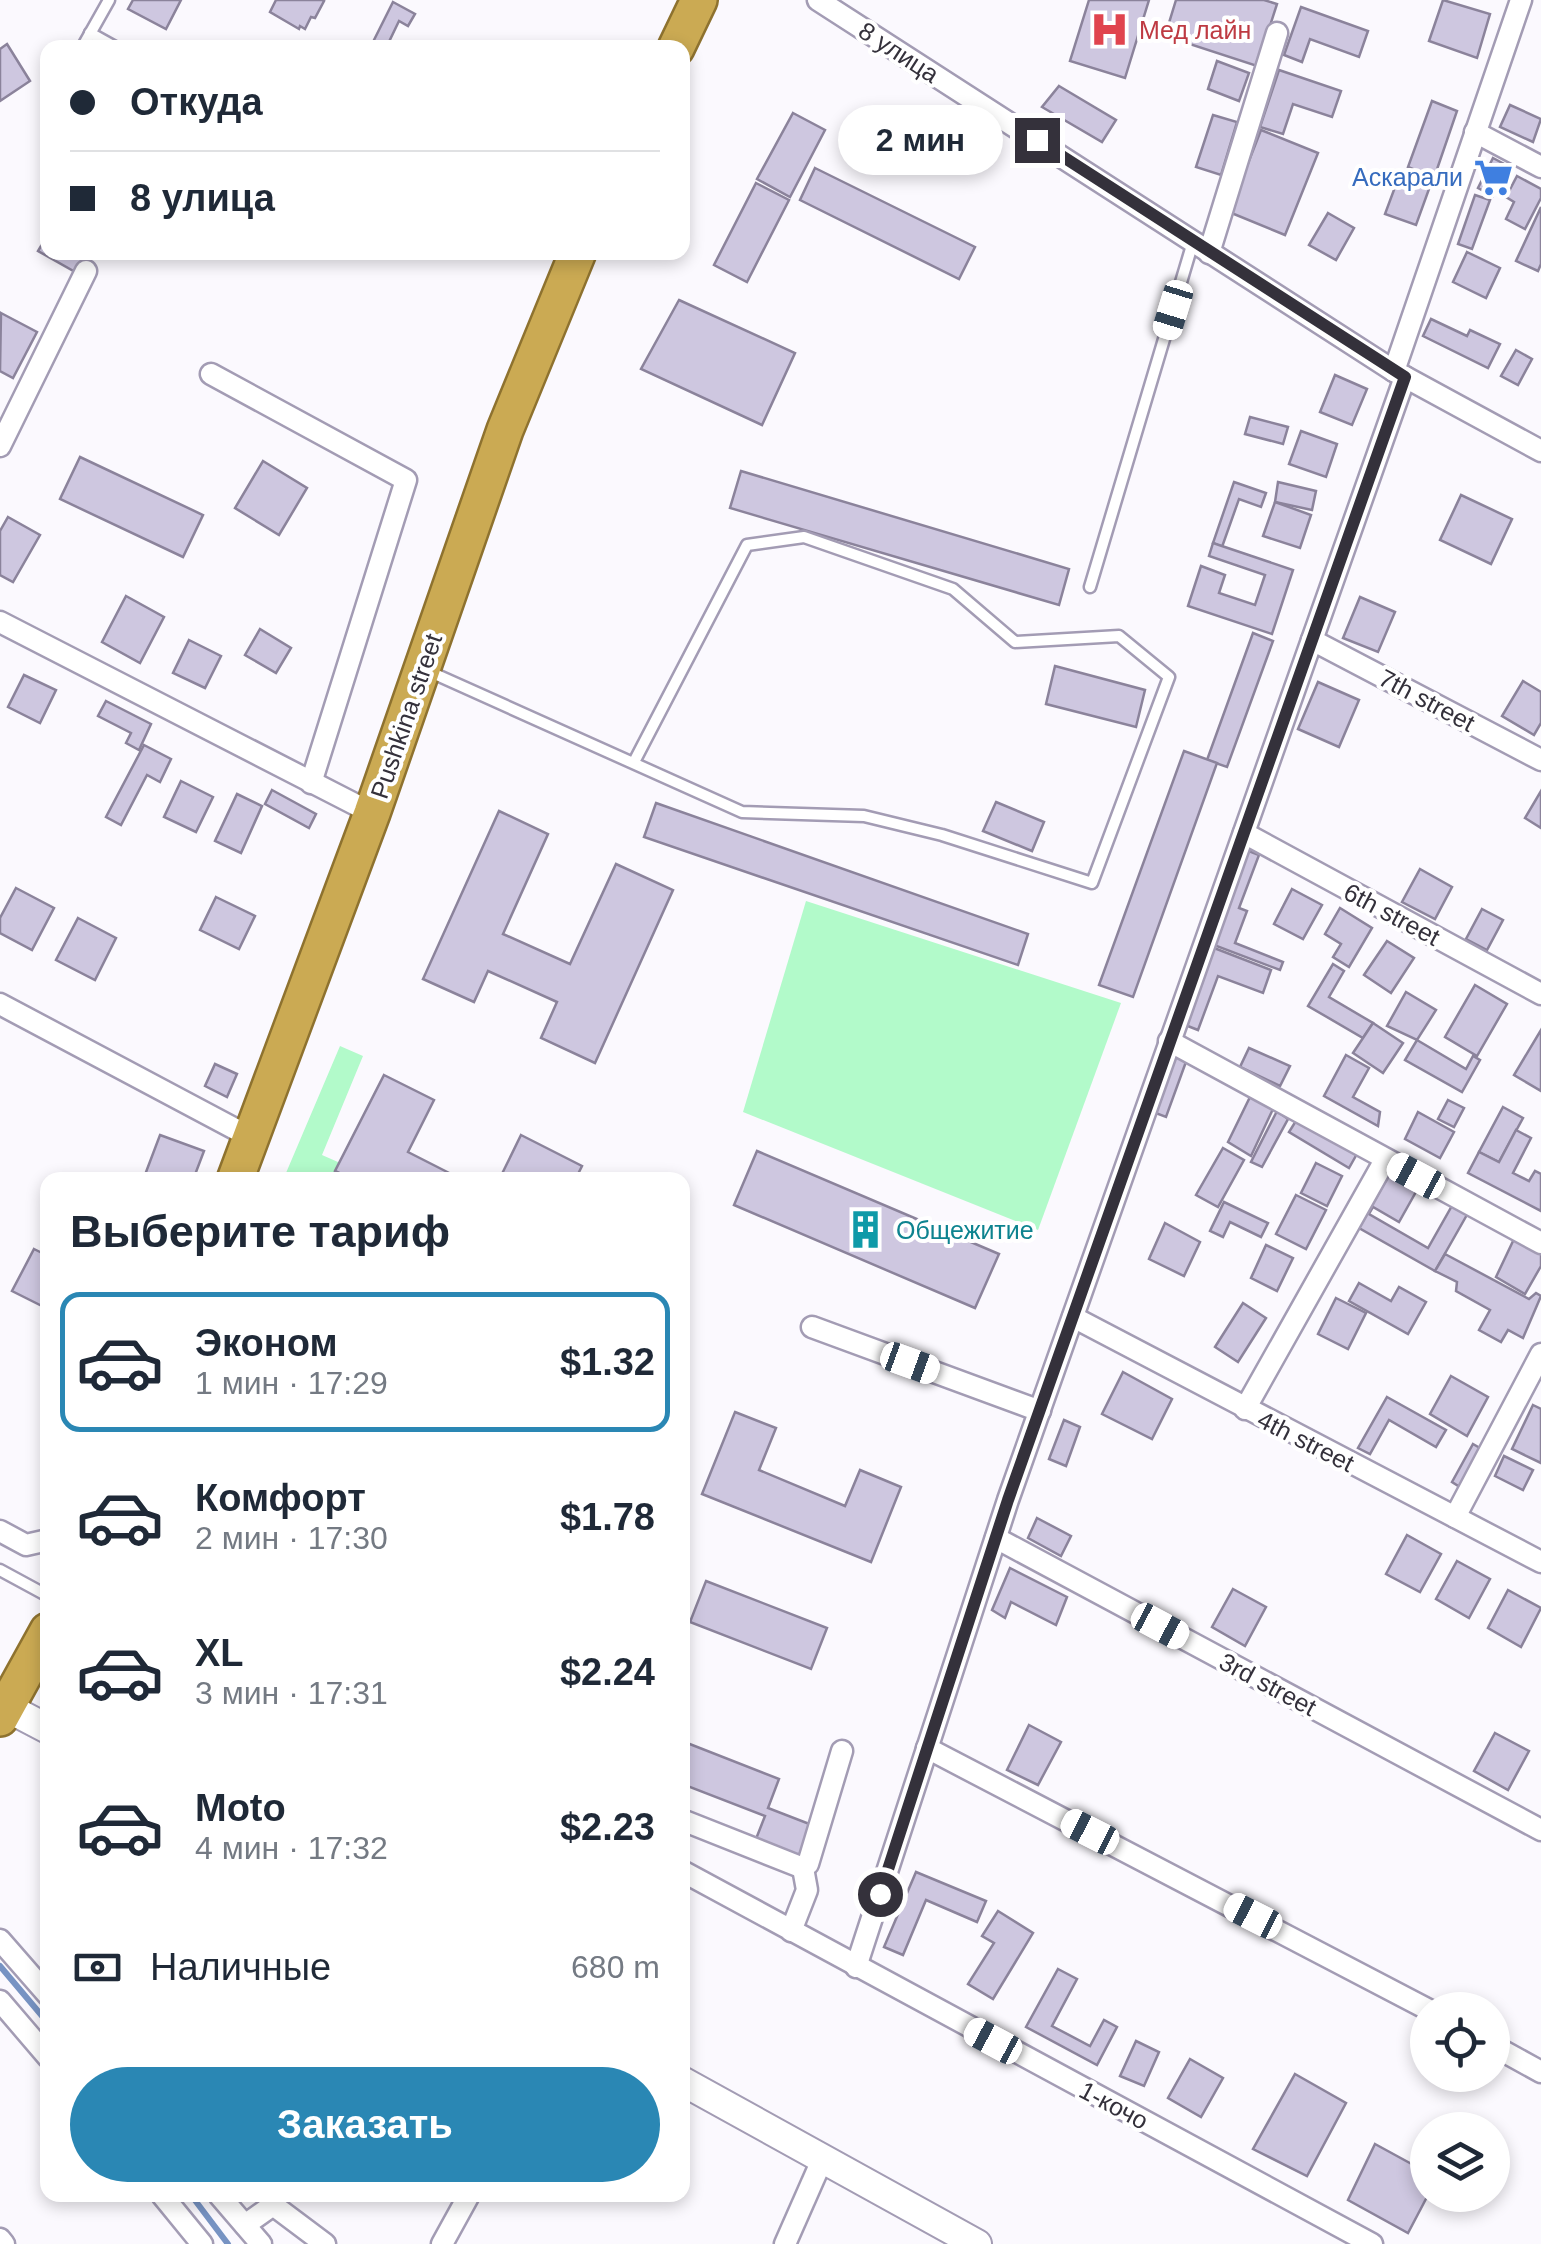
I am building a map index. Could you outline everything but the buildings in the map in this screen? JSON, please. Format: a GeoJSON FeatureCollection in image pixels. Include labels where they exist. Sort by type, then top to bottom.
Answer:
{"type":"FeatureCollection","features":[{"type":"Feature","properties":{"kind":"highway"},"geometry":{"type":"LineString","coordinates":[[680,40],[699,0]]}},
{"type":"Feature","properties":{"kind":"highway","name":"Pushkina street"},"geometry":{"type":"LineString","coordinates":[[238,1172],[372,813],[506,430],[575,260]]}},
{"type":"Feature","properties":{"kind":"highway"},"geometry":{"type":"LineString","coordinates":[[3,1712],[40,1645]]}},
{"type":"Feature","properties":{"kind":"street","name":"8 улица"},"geometry":{"type":"LineString","coordinates":[[818,0],[1400,374],[1541,451]]}},
{"type":"Feature","properties":{"kind":"street"},"geometry":{"type":"LineString","coordinates":[[856,1967],[996,1538],[1312,640],[1521,0]]}},
{"type":"Feature","properties":{"kind":"street"},"geometry":{"type":"LineString","coordinates":[[1202,247],[1277,33]]}},
{"type":"Feature","properties":{"kind":"street"},"geometry":{"type":"LineString","coordinates":[[1475,132],[1541,167]]}},
{"type":"Feature","properties":{"kind":"street"},"geometry":{"type":"LineString","coordinates":[[0,446],[86,272]]}},
{"type":"Feature","properties":{"kind":"street"},"geometry":{"type":"LineString","coordinates":[[211,374],[406,480],[312,783]]}},
{"type":"Feature","properties":{"kind":"street"},"geometry":{"type":"LineString","coordinates":[[0,622],[372,813]]}},
{"type":"Feature","properties":{"kind":"street","name":"7th street"},"geometry":{"type":"LineString","coordinates":[[1312,640],[1541,760]]}},
{"type":"Feature","properties":{"kind":"street","name":"6th street"},"geometry":{"type":"LineString","coordinates":[[1244,833],[1541,994]]}},
{"type":"Feature","properties":{"kind":"street"},"geometry":{"type":"LineString","coordinates":[[0,1004],[252,1138]]}},
{"type":"Feature","properties":{"kind":"street"},"geometry":{"type":"LineString","coordinates":[[1168,1042],[1541,1243]]}},
{"type":"Feature","properties":{"kind":"street"},"geometry":{"type":"LineString","coordinates":[[1245,1409],[1384,1160]]}},
{"type":"Feature","properties":{"kind":"street","name":"4th street"},"geometry":{"type":"LineString","coordinates":[[1073,1317],[1541,1562]]}},
{"type":"Feature","properties":{"kind":"street"},"geometry":{"type":"LineString","coordinates":[[812,1327],[1040,1411]]}},
{"type":"Feature","properties":{"kind":"street"},"geometry":{"type":"LineString","coordinates":[[1455,1517],[1541,1354]]}},
{"type":"Feature","properties":{"kind":"street"},"geometry":{"type":"LineString","coordinates":[[0,1531],[26,1545],[40,1542]]}},
{"type":"Feature","properties":{"kind":"street","name":"3rd street"},"geometry":{"type":"LineString","coordinates":[[996,1538],[1541,1830]]}},
{"type":"Feature","properties":{"kind":"street"},"geometry":{"type":"LineString","coordinates":[[3,1712],[40,1726]]}},
{"type":"Feature","properties":{"kind":"street"},"geometry":{"type":"LineString","coordinates":[[927,1748],[1410,2000]]}},
{"type":"Feature","properties":{"kind":"street"},"geometry":{"type":"LineString","coordinates":[[803,1868],[808,1864],[842,1751]]}},
{"type":"Feature","properties":{"kind":"street"},"geometry":{"type":"LineString","coordinates":[[690,1823],[803,1868]]}},
{"type":"Feature","properties":{"kind":"street"},"geometry":{"type":"LineString","coordinates":[[791,1931],[808,1890],[803,1868]]}},
{"type":"Feature","properties":{"kind":"street","name":"1-кочо"},"geometry":{"type":"LineString","coordinates":[[690,1875],[1372,2244]]}},
{"type":"Feature","properties":{"kind":"street"},"geometry":{"type":"LineString","coordinates":[[0,1940],[40,1986]]}},
{"type":"Feature","properties":{"kind":"street"},"geometry":{"type":"LineString","coordinates":[[0,2001],[40,2048]]}},
{"type":"Feature","properties":{"kind":"street"},"geometry":{"type":"LineString","coordinates":[[1510,2055],[1541,2072]]}},
{"type":"Feature","properties":{"kind":"street"},"geometry":{"type":"LineString","coordinates":[[690,2085],[977,2244]]}},
{"type":"Feature","properties":{"kind":"street"},"geometry":{"type":"LineString","coordinates":[[785,2244],[822,2160]]}},
{"type":"Feature","properties":{"kind":"street"},"geometry":{"type":"LineString","coordinates":[[168,2202],[202,2244]]}},
{"type":"Feature","properties":{"kind":"street"},"geometry":{"type":"LineString","coordinates":[[225,2202],[260,2244]]}},
{"type":"Feature","properties":{"kind":"street"},"geometry":{"type":"LineString","coordinates":[[442,2244],[466,2202]]}},
{"type":"Feature","properties":{"kind":"street"},"geometry":{"type":"LineString","coordinates":[[245,2225],[273,2205],[325,2244]]}},
{"type":"Feature","properties":{"kind":"lane"},"geometry":{"type":"LineString","coordinates":[[86,40],[109,0]]}},
{"type":"Feature","properties":{"kind":"lane"},"geometry":{"type":"LineString","coordinates":[[90,33],[102,40]]}},
{"type":"Feature","properties":{"kind":"lane"},"geometry":{"type":"LineString","coordinates":[[1090,587],[1202,247]]}},
{"type":"Feature","properties":{"kind":"lane"},"geometry":{"type":"LineString","coordinates":[[422,669],[742,812],[864,816],[1092,883],[1170,677],[1120,636],[1015,642],[953,589],[804,536],[746,545],[634,762]]}},
{"type":"Feature","properties":{"kind":"lane"},"geometry":{"type":"LineString","coordinates":[[0,1570],[40,1592]]}},
{"type":"Feature","properties":{"kind":"green space"},"geometry":{"type":"Polygon","coordinates":[[[806,901],[1121,1003],[1038,1230],[743,1112],[806,901]]]}},
{"type":"Feature","properties":{"kind":"green space"},"geometry":{"type":"Polygon","coordinates":[[[340,1046],[363,1056],[322,1155],[361,1172],[286,1172],[340,1046]]]}},
{"type":"Feature","properties":{"kind":"waterway"},"geometry":{"type":"LineString","coordinates":[[0,1966],[40,2014]]}},
{"type":"Feature","properties":{"kind":"waterway"},"geometry":{"type":"LineString","coordinates":[[196,2202],[228,2244]]}},
{"type":"Feature","properties":{"kind":"place","name":"Мед лайн"},"geometry":{"type":"Point","coordinates":[1109,30]}},
{"type":"Feature","properties":{"kind":"place","name":"Аскарали"},"geometry":{"type":"Point","coordinates":[1493,177]}},
{"type":"Feature","properties":{"kind":"place","name":"Общежитие"},"geometry":{"type":"Point","coordinates":[866,1230]}},
{"type":"Feature","properties":{"kind":"route"},"geometry":{"type":"LineString","coordinates":[[880,1894],[1008,1500],[1405,377],[1037,140]]}}]}
